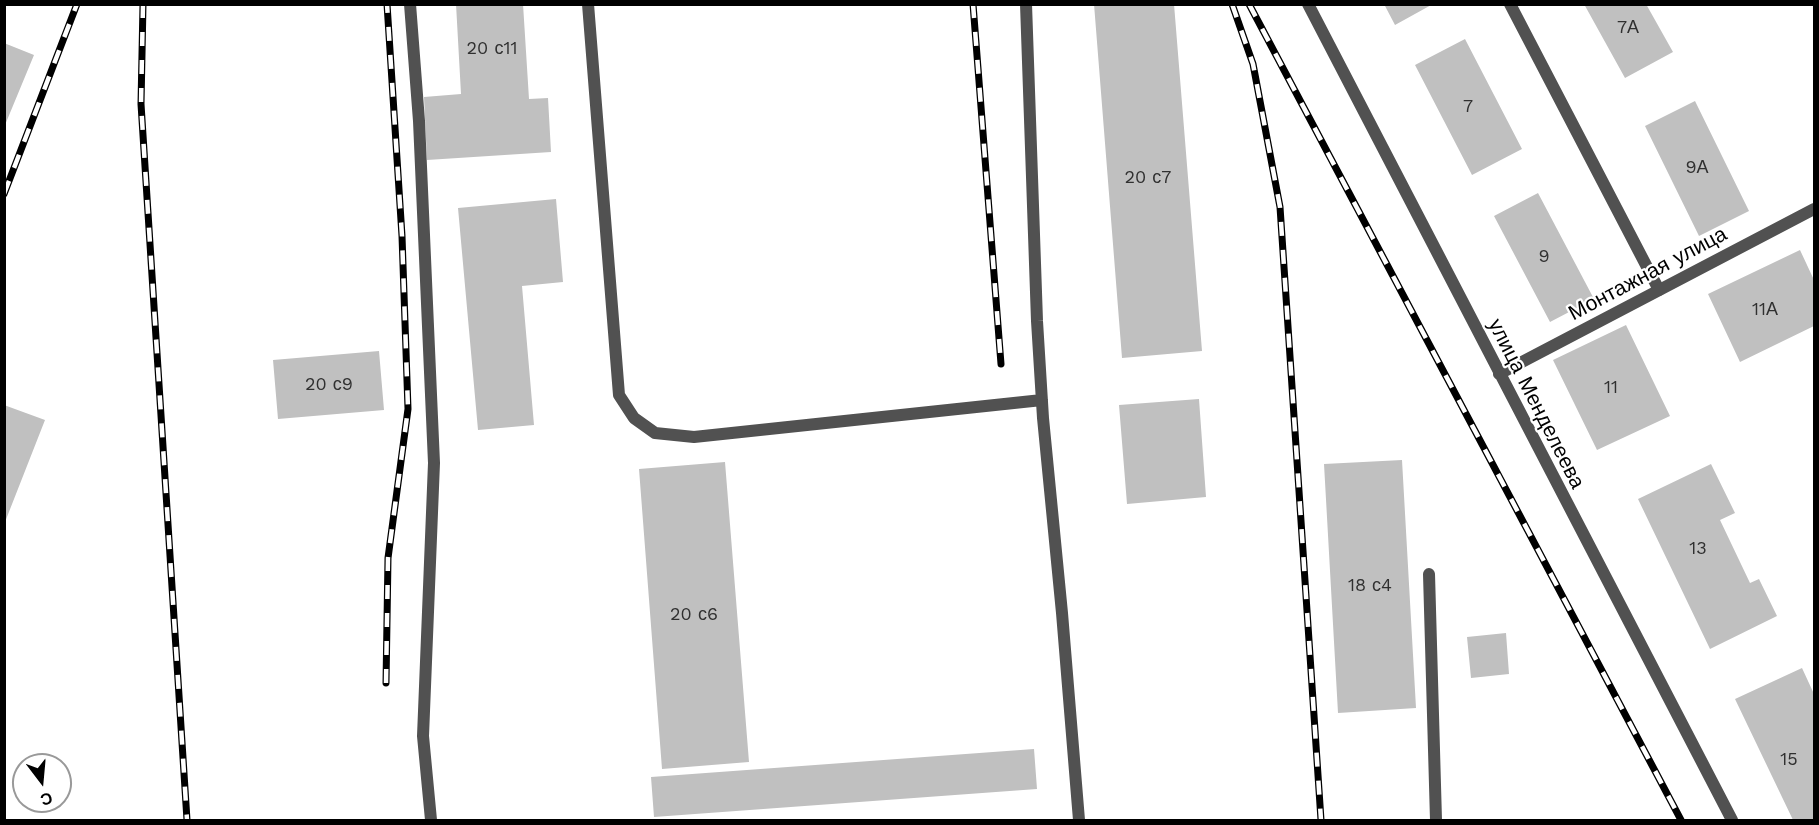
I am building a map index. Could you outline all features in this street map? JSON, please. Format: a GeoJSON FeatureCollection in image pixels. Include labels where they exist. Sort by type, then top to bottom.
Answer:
{"type":"FeatureCollection","features":[{"type":"Feature","properties":{"kind":"street"},"geometry":{"type":"LineString","coordinates":[[410,4],[419,121],[434,463],[423,736],[431,820]]}},
{"type":"Feature","properties":{"kind":"street"},"geometry":{"type":"LineString","coordinates":[[588,4],[619,395],[634,418],[655,434],[694,437],[1042,400]]}},
{"type":"Feature","properties":{"kind":"street"},"geometry":{"type":"LineString","coordinates":[[1026,4],[1037,321],[1042,400],[1079,820]]}},
{"type":"Feature","properties":{"kind":"street","name":"улица Менделеева"},"geometry":{"type":"LineString","coordinates":[[1308,4],[1732,820]]}},
{"type":"Feature","properties":{"kind":"street"},"geometry":{"type":"LineString","coordinates":[[1510,4],[1659,290]]}},
{"type":"Feature","properties":{"kind":"street","name":"Монтажная улица"},"geometry":{"type":"LineString","coordinates":[[1499,374],[1815,209]]}},
{"type":"Feature","properties":{"kind":"street"},"geometry":{"type":"LineString","coordinates":[[1429,574],[1436,820]]}},
{"type":"Feature","properties":{"kind":"building"},"geometry":{"type":"Polygon","coordinates":[[[456,4],[523,4],[529,99],[548,98],[551,152],[427,160],[424,97],[461,94],[456,4]]]}},
{"type":"Feature","properties":{"kind":"building"},"geometry":{"type":"Polygon","coordinates":[[[1094,4],[1174,4],[1202,351],[1122,358],[1094,4]]]}},
{"type":"Feature","properties":{"kind":"building"},"geometry":{"type":"Polygon","coordinates":[[[1384,4],[1433,4],[1395,25],[1384,4]]]}},
{"type":"Feature","properties":{"kind":"building"},"geometry":{"type":"Polygon","coordinates":[[[1584,4],[1646,4],[1673,52],[1625,78],[1584,4]]]}},
{"type":"Feature","properties":{"kind":"building"},"geometry":{"type":"Polygon","coordinates":[[[1465,39],[1522,149],[1472,175],[1415,65],[1465,39]]]}},
{"type":"Feature","properties":{"kind":"building"},"geometry":{"type":"Polygon","coordinates":[[[4,43],[34,55],[5,125],[4,125],[4,43]]]}},
{"type":"Feature","properties":{"kind":"building"},"geometry":{"type":"Polygon","coordinates":[[[1695,101],[1749,211],[1699,236],[1645,126],[1695,101]]]}},
{"type":"Feature","properties":{"kind":"building"},"geometry":{"type":"Polygon","coordinates":[[[1538,193],[1594,299],[1550,322],[1494,216],[1538,193]]]}},
{"type":"Feature","properties":{"kind":"building"},"geometry":{"type":"Polygon","coordinates":[[[556,199],[563,282],[522,286],[534,425],[478,430],[458,208],[556,199]]]}},
{"type":"Feature","properties":{"kind":"building"},"geometry":{"type":"Polygon","coordinates":[[[1800,250],[1814,280],[1814,326],[1740,362],[1708,294],[1800,250]]]}},
{"type":"Feature","properties":{"kind":"building"},"geometry":{"type":"Polygon","coordinates":[[[1626,325],[1670,416],[1597,450],[1553,360],[1626,325]]]}},
{"type":"Feature","properties":{"kind":"building"},"geometry":{"type":"Polygon","coordinates":[[[379,351],[384,410],[278,419],[273,360],[379,351]]]}},
{"type":"Feature","properties":{"kind":"building"},"geometry":{"type":"Polygon","coordinates":[[[1199,399],[1206,497],[1127,504],[1119,405],[1199,399]]]}},
{"type":"Feature","properties":{"kind":"building"},"geometry":{"type":"Polygon","coordinates":[[[4,405],[45,420],[5,522],[4,522],[4,405]]]}},
{"type":"Feature","properties":{"kind":"building"},"geometry":{"type":"Polygon","coordinates":[[[1402,460],[1416,708],[1338,713],[1324,464],[1402,460]]]}},
{"type":"Feature","properties":{"kind":"building"},"geometry":{"type":"Polygon","coordinates":[[[725,462],[749,762],[662,769],[639,469],[725,462]]]}},
{"type":"Feature","properties":{"kind":"building"},"geometry":{"type":"Polygon","coordinates":[[[1711,464],[1735,513],[1720,520],[1750,583],[1759,579],[1777,616],[1710,649],[1638,499],[1711,464]]]}},
{"type":"Feature","properties":{"kind":"building"},"geometry":{"type":"Polygon","coordinates":[[[1506,633],[1509,674],[1471,678],[1467,637],[1506,633]]]}},
{"type":"Feature","properties":{"kind":"building"},"geometry":{"type":"Polygon","coordinates":[[[1802,668],[1814,694],[1814,820],[1793,820],[1735,699],[1802,668]]]}},
{"type":"Feature","properties":{"kind":"building"},"geometry":{"type":"Polygon","coordinates":[[[1034,749],[1037,789],[654,817],[651,777],[1034,749]]]}},
{"type":"Feature","properties":{"kind":"railway"},"geometry":{"type":"LineString","coordinates":[[4,194],[77,4]]}},
{"type":"Feature","properties":{"kind":"railway"},"geometry":{"type":"LineString","coordinates":[[143,4],[141,104],[187,820]]}},
{"type":"Feature","properties":{"kind":"railway"},"geometry":{"type":"LineString","coordinates":[[386,683],[388,558],[408,409],[402,236],[387,4]]}},
{"type":"Feature","properties":{"kind":"railway"},"geometry":{"type":"LineString","coordinates":[[973,4],[1001,364]]}},
{"type":"Feature","properties":{"kind":"railway"},"geometry":{"type":"LineString","coordinates":[[1232,4],[1253,64],[1280,207],[1321,820]]}},
{"type":"Feature","properties":{"kind":"railway"},"geometry":{"type":"LineString","coordinates":[[1249,4],[1681,820]]}}]}
